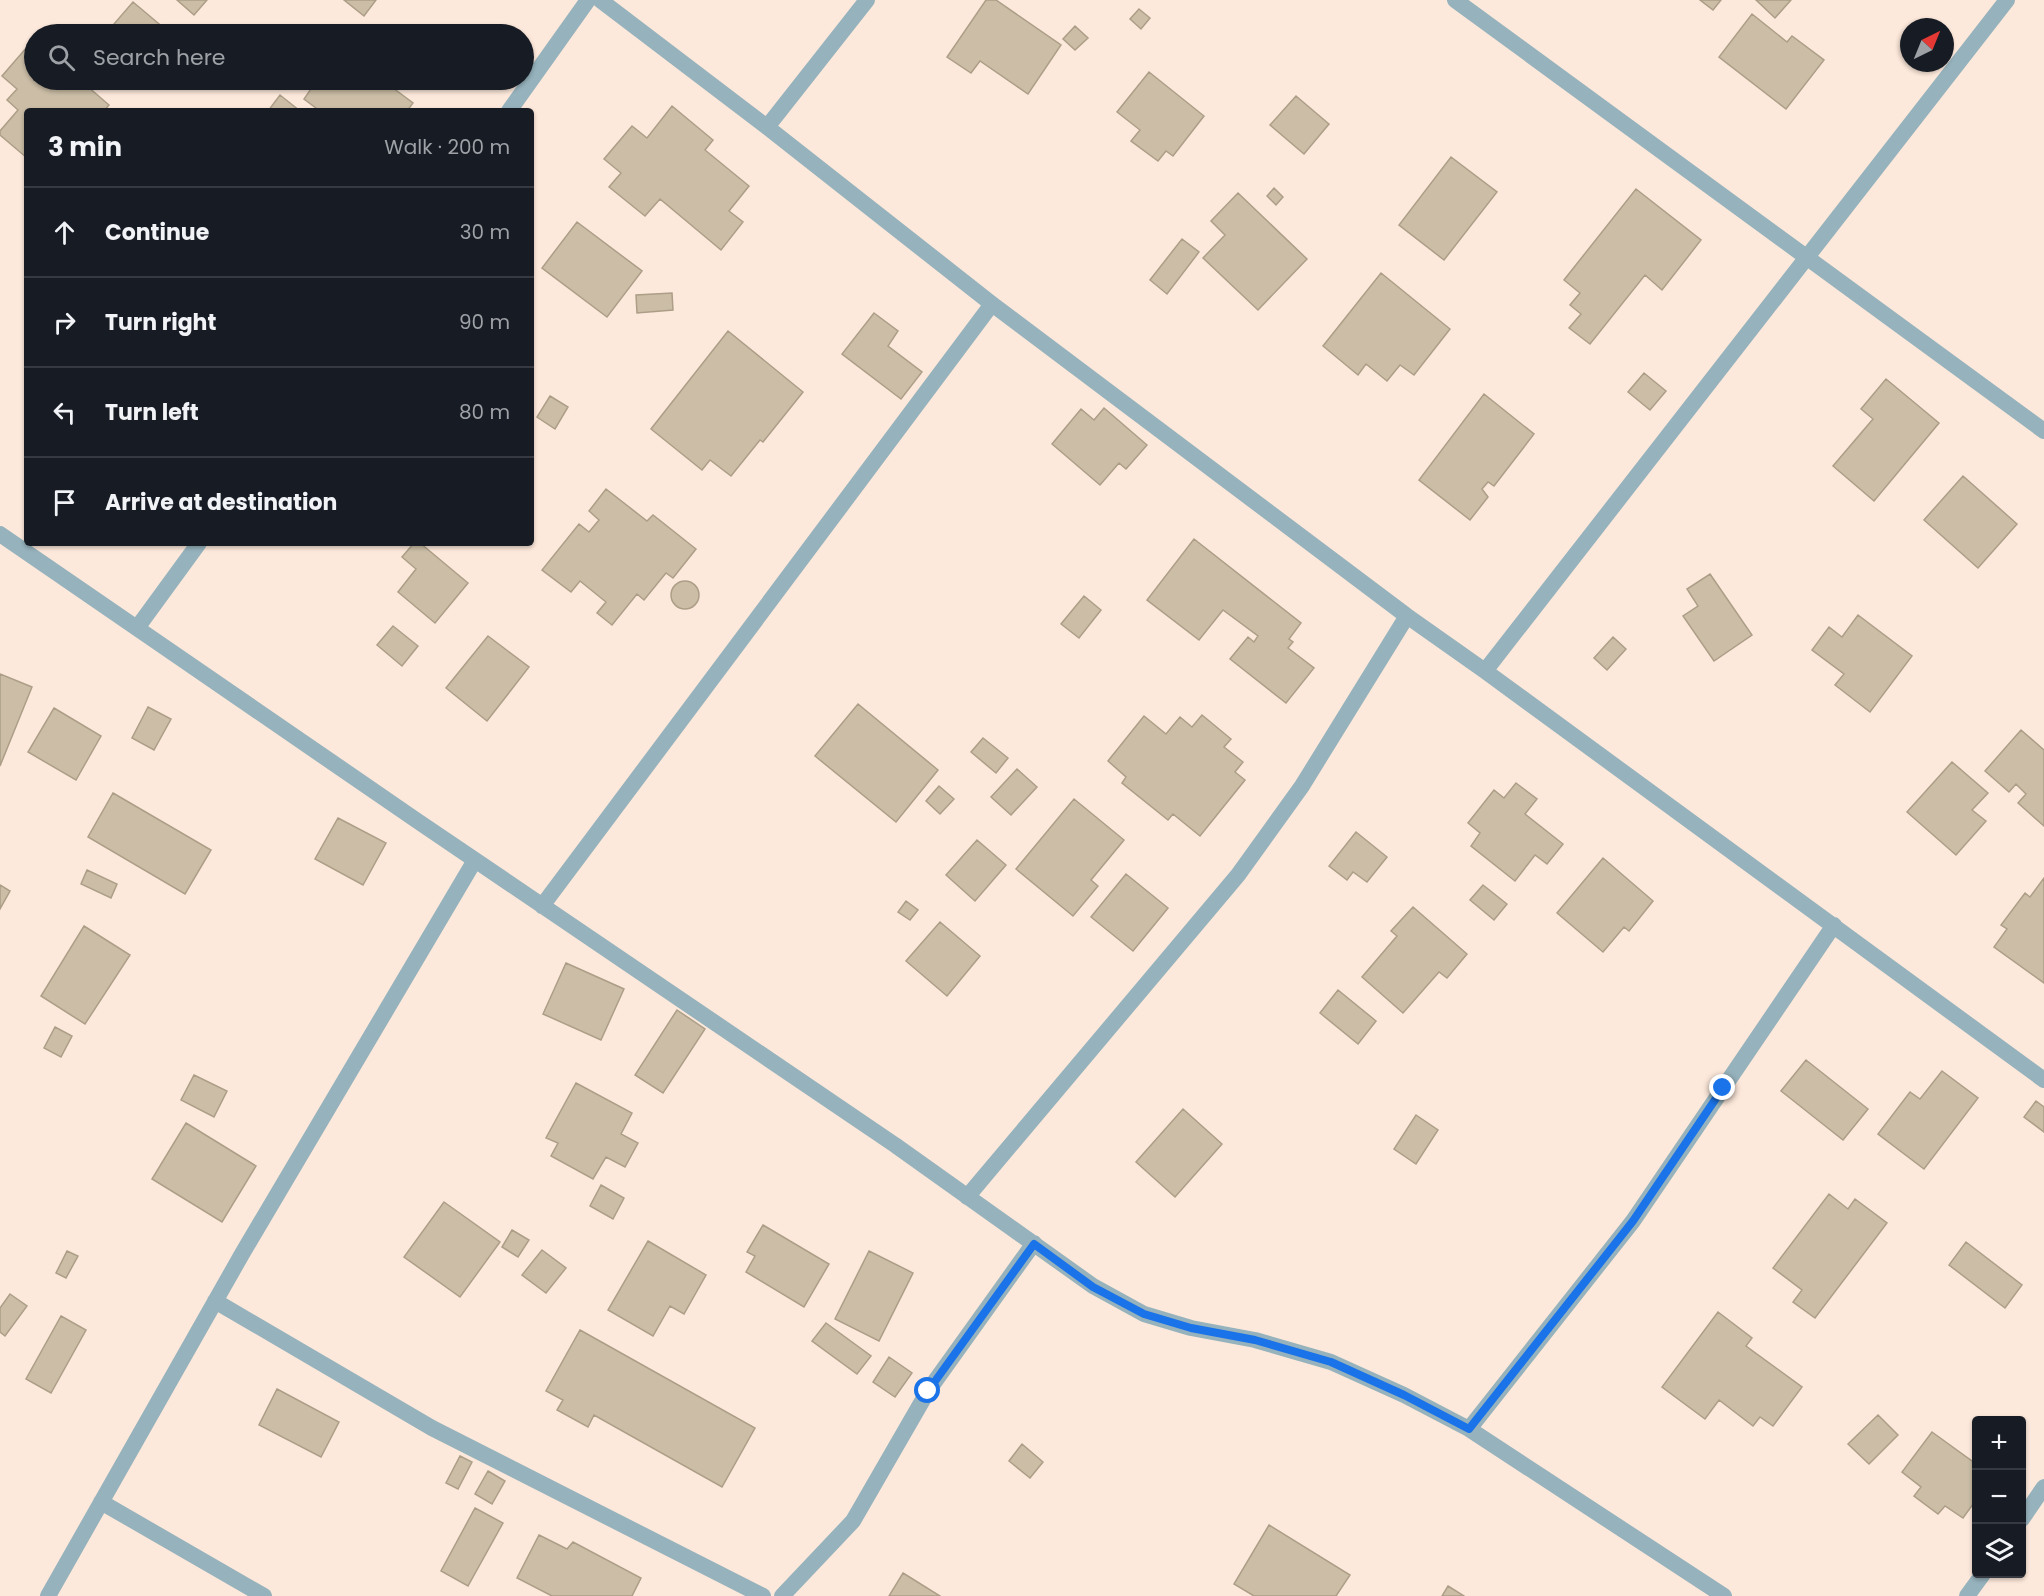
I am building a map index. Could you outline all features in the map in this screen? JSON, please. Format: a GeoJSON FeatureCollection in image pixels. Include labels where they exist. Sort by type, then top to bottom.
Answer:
{"type":"FeatureCollection","features":[{"type":"Feature","properties":{"kind":"street"},"geometry":{"type":"LineString","coordinates":[[534,76],[588,0]]}},
{"type":"Feature","properties":{"kind":"street"},"geometry":{"type":"LineString","coordinates":[[600,0],[767,127],[992,304],[1407,616],[2044,1080]]}},
{"type":"Feature","properties":{"kind":"street"},"geometry":{"type":"LineString","coordinates":[[767,127],[867,0]]}},
{"type":"Feature","properties":{"kind":"street"},"geometry":{"type":"LineString","coordinates":[[1455,0],[2044,431]]}},
{"type":"Feature","properties":{"kind":"street"},"geometry":{"type":"LineString","coordinates":[[1485,671],[2007,0]]}},
{"type":"Feature","properties":{"kind":"street"},"geometry":{"type":"LineString","coordinates":[[511,108],[524,90]]}},
{"type":"Feature","properties":{"kind":"street"},"geometry":{"type":"LineString","coordinates":[[542,906],[992,304]]}},
{"type":"Feature","properties":{"kind":"street"},"geometry":{"type":"LineString","coordinates":[[0,534],[895,1145],[1093,1287],[1144,1314],[1191,1328],[1255,1340],[1331,1362],[1404,1395],[1469,1429],[1724,1596]]}},
{"type":"Feature","properties":{"kind":"street"},"geometry":{"type":"LineString","coordinates":[[137,628],[197,546]]}},
{"type":"Feature","properties":{"kind":"street"},"geometry":{"type":"LineString","coordinates":[[967,1197],[1238,875],[1302,786],[1407,616]]}},
{"type":"Feature","properties":{"kind":"street"},"geometry":{"type":"LineString","coordinates":[[48,1596],[215,1301],[475,860]]}},
{"type":"Feature","properties":{"kind":"street"},"geometry":{"type":"LineString","coordinates":[[1469,1429],[1633,1221],[1834,925]]}},
{"type":"Feature","properties":{"kind":"street"},"geometry":{"type":"LineString","coordinates":[[782,1596],[853,1521],[928,1391],[1034,1244]]}},
{"type":"Feature","properties":{"kind":"street"},"geometry":{"type":"LineString","coordinates":[[215,1301],[432,1428],[763,1596]]}},
{"type":"Feature","properties":{"kind":"street"},"geometry":{"type":"LineString","coordinates":[[2026,1513],[2044,1487]]}},
{"type":"Feature","properties":{"kind":"street"},"geometry":{"type":"LineString","coordinates":[[101,1502],[264,1596]]}},
{"type":"Feature","properties":{"kind":"street"},"geometry":{"type":"LineString","coordinates":[[1967,1596],[1980,1578]]}},
{"type":"Feature","properties":{"kind":"building"},"geometry":{"type":"Polygon","coordinates":[[[177,0],[207,0],[194,15],[177,0]]]}},
{"type":"Feature","properties":{"kind":"building"},"geometry":{"type":"Polygon","coordinates":[[[344,0],[376,0],[364,16],[344,0]]]}},
{"type":"Feature","properties":{"kind":"building"},"geometry":{"type":"Polygon","coordinates":[[[986,0],[996,0],[1061,45],[1028,94],[980,61],[971,73],[947,57],[986,0]]]}},
{"type":"Feature","properties":{"kind":"building"},"geometry":{"type":"Polygon","coordinates":[[[1700,0],[1721,0],[1713,10],[1700,0]]]}},
{"type":"Feature","properties":{"kind":"building"},"geometry":{"type":"Polygon","coordinates":[[[1756,0],[1791,0],[1775,18],[1756,0]]]}},
{"type":"Feature","properties":{"kind":"building"},"geometry":{"type":"Polygon","coordinates":[[[133,2],[159,24],[114,24],[133,2]]]}},
{"type":"Feature","properties":{"kind":"building"},"geometry":{"type":"Polygon","coordinates":[[[1139,9],[1150,18],[1141,29],[1130,19],[1139,9]]]}},
{"type":"Feature","properties":{"kind":"building"},"geometry":{"type":"Polygon","coordinates":[[[1752,14],[1787,42],[1792,36],[1824,60],[1786,109],[1719,57],[1752,14]]]}},
{"type":"Feature","properties":{"kind":"building"},"geometry":{"type":"Polygon","coordinates":[[[1075,26],[1088,38],[1075,50],[1063,39],[1075,26]]]}},
{"type":"Feature","properties":{"kind":"building"},"geometry":{"type":"Polygon","coordinates":[[[24,51],[24,90],[92,90],[109,105],[106,108],[24,108],[24,155],[0,135],[0,131],[18,110],[7,100],[17,89],[2,76],[24,51]]]}},
{"type":"Feature","properties":{"kind":"building"},"geometry":{"type":"Polygon","coordinates":[[[1149,72],[1204,116],[1173,156],[1166,151],[1158,161],[1131,141],[1140,130],[1117,112],[1149,72]]]}},
{"type":"Feature","properties":{"kind":"building"},"geometry":{"type":"Polygon","coordinates":[[[310,90],[396,90],[413,103],[409,108],[316,108],[304,99],[310,90]]]}},
{"type":"Feature","properties":{"kind":"building"},"geometry":{"type":"Polygon","coordinates":[[[280,95],[296,108],[270,108],[280,95]]]}},
{"type":"Feature","properties":{"kind":"building"},"geometry":{"type":"Polygon","coordinates":[[[1296,96],[1329,124],[1304,154],[1270,125],[1296,96]]]}},
{"type":"Feature","properties":{"kind":"building"},"geometry":{"type":"Polygon","coordinates":[[[672,106],[713,140],[705,150],[749,186],[729,211],[743,222],[721,250],[660,199],[645,216],[609,187],[621,173],[604,159],[632,126],[647,138],[672,106]]]}},
{"type":"Feature","properties":{"kind":"building"},"geometry":{"type":"Polygon","coordinates":[[[1451,157],[1497,192],[1444,260],[1399,225],[1451,157]]]}},
{"type":"Feature","properties":{"kind":"building"},"geometry":{"type":"Polygon","coordinates":[[[1274,188],[1283,197],[1276,205],[1267,196],[1274,188]]]}},
{"type":"Feature","properties":{"kind":"building"},"geometry":{"type":"Polygon","coordinates":[[[1636,189],[1701,240],[1662,290],[1645,275],[1590,344],[1569,328],[1581,314],[1570,305],[1580,293],[1564,280],[1636,189]]]}},
{"type":"Feature","properties":{"kind":"building"},"geometry":{"type":"Polygon","coordinates":[[[1238,193],[1307,259],[1258,310],[1203,258],[1225,235],[1211,221],[1238,193]]]}},
{"type":"Feature","properties":{"kind":"building"},"geometry":{"type":"Polygon","coordinates":[[[577,222],[642,271],[607,317],[542,268],[577,222]]]}},
{"type":"Feature","properties":{"kind":"building"},"geometry":{"type":"Polygon","coordinates":[[[1182,239],[1199,252],[1167,294],[1150,280],[1182,239]]]}},
{"type":"Feature","properties":{"kind":"building"},"geometry":{"type":"Polygon","coordinates":[[[1381,273],[1450,329],[1414,375],[1400,365],[1387,381],[1366,364],[1358,375],[1323,346],[1381,273]]]}},
{"type":"Feature","properties":{"kind":"building"},"geometry":{"type":"Polygon","coordinates":[[[672,293],[673,310],[637,313],[636,295],[672,293]]]}},
{"type":"Feature","properties":{"kind":"building"},"geometry":{"type":"Polygon","coordinates":[[[874,313],[898,331],[888,346],[922,372],[901,399],[842,354],[874,313]]]}},
{"type":"Feature","properties":{"kind":"building"},"geometry":{"type":"Polygon","coordinates":[[[728,331],[803,392],[763,442],[760,440],[731,476],[710,460],[702,470],[651,429],[728,331]]]}},
{"type":"Feature","properties":{"kind":"building"},"geometry":{"type":"Polygon","coordinates":[[[1644,373],[1666,391],[1650,410],[1628,392],[1644,373]]]}},
{"type":"Feature","properties":{"kind":"building"},"geometry":{"type":"Polygon","coordinates":[[[1886,379],[1939,423],[1874,501],[1833,466],[1873,419],[1861,409],[1886,379]]]}},
{"type":"Feature","properties":{"kind":"building"},"geometry":{"type":"Polygon","coordinates":[[[1484,394],[1534,434],[1494,486],[1488,482],[1482,489],[1488,497],[1470,520],[1419,480],[1484,394]]]}},
{"type":"Feature","properties":{"kind":"building"},"geometry":{"type":"Polygon","coordinates":[[[550,396],[568,407],[555,429],[537,417],[550,396]]]}},
{"type":"Feature","properties":{"kind":"building"},"geometry":{"type":"Polygon","coordinates":[[[1104,408],[1147,445],[1126,469],[1119,463],[1100,485],[1052,444],[1081,409],[1094,420],[1104,408]]]}},
{"type":"Feature","properties":{"kind":"building"},"geometry":{"type":"Polygon","coordinates":[[[1963,476],[2017,524],[1978,568],[1924,520],[1963,476]]]}},
{"type":"Feature","properties":{"kind":"building"},"geometry":{"type":"Polygon","coordinates":[[[606,489],[647,521],[653,515],[696,549],[673,578],[666,573],[644,600],[637,594],[612,625],[597,613],[606,602],[580,581],[571,592],[542,570],[579,524],[589,532],[599,520],[589,511],[606,489]]]}},
{"type":"Feature","properties":{"kind":"building"},"geometry":{"type":"Polygon","coordinates":[[[1194,539],[1301,623],[1289,639],[1293,642],[1288,648],[1314,668],[1286,703],[1230,659],[1248,637],[1254,642],[1258,636],[1223,610],[1199,640],[1147,600],[1194,539]]]}},
{"type":"Feature","properties":{"kind":"building"},"geometry":{"type":"Polygon","coordinates":[[[411,546],[424,546],[468,583],[435,623],[398,592],[416,569],[402,557],[411,546]]]}},
{"type":"Feature","properties":{"kind":"building"},"geometry":{"type":"Polygon","coordinates":[[[1710,574],[1752,635],[1714,661],[1683,616],[1698,606],[1687,589],[1710,574]]]}},
{"type":"Feature","properties":{"kind":"building"},"geometry":{"type":"Polygon","coordinates":[[[685,581],[695,585],[699,595],[695,605],[685,609],[675,605],[671,595],[675,585],[685,581]]]}},
{"type":"Feature","properties":{"kind":"building"},"geometry":{"type":"Polygon","coordinates":[[[1084,596],[1101,610],[1079,638],[1061,624],[1084,596]]]}},
{"type":"Feature","properties":{"kind":"building"},"geometry":{"type":"Polygon","coordinates":[[[1858,615],[1912,656],[1870,712],[1835,685],[1844,674],[1812,650],[1829,627],[1842,637],[1858,615]]]}},
{"type":"Feature","properties":{"kind":"building"},"geometry":{"type":"Polygon","coordinates":[[[393,626],[418,646],[402,666],[377,645],[393,626]]]}},
{"type":"Feature","properties":{"kind":"building"},"geometry":{"type":"Polygon","coordinates":[[[488,636],[529,667],[487,721],[446,688],[488,636]]]}},
{"type":"Feature","properties":{"kind":"building"},"geometry":{"type":"Polygon","coordinates":[[[1613,637],[1626,649],[1607,670],[1594,658],[1613,637]]]}},
{"type":"Feature","properties":{"kind":"building"},"geometry":{"type":"Polygon","coordinates":[[[0,674],[32,687],[0,766],[0,674]]]}},
{"type":"Feature","properties":{"kind":"building"},"geometry":{"type":"Polygon","coordinates":[[[858,704],[938,770],[896,822],[815,756],[858,704]]]}},
{"type":"Feature","properties":{"kind":"building"},"geometry":{"type":"Polygon","coordinates":[[[148,707],[171,719],[154,750],[132,738],[148,707]]]}},
{"type":"Feature","properties":{"kind":"building"},"geometry":{"type":"Polygon","coordinates":[[[54,708],[101,736],[76,780],[28,752],[54,708]]]}},
{"type":"Feature","properties":{"kind":"building"},"geometry":{"type":"Polygon","coordinates":[[[1202,715],[1231,739],[1224,747],[1243,762],[1235,772],[1245,780],[1200,836],[1173,814],[1168,820],[1122,783],[1126,777],[1108,761],[1144,716],[1166,734],[1180,717],[1192,727],[1202,715]]]}},
{"type":"Feature","properties":{"kind":"building"},"geometry":{"type":"Polygon","coordinates":[[[2021,730],[2044,750],[2044,826],[2018,803],[2026,794],[2016,784],[2009,792],[1985,771],[2021,730]]]}},
{"type":"Feature","properties":{"kind":"building"},"geometry":{"type":"Polygon","coordinates":[[[983,738],[1008,758],[996,773],[971,752],[983,738]]]}},
{"type":"Feature","properties":{"kind":"building"},"geometry":{"type":"Polygon","coordinates":[[[1952,762],[1988,793],[1972,810],[1986,821],[1956,855],[1907,812],[1952,762]]]}},
{"type":"Feature","properties":{"kind":"building"},"geometry":{"type":"Polygon","coordinates":[[[1017,769],[1037,787],[1011,815],[991,797],[1017,769]]]}},
{"type":"Feature","properties":{"kind":"building"},"geometry":{"type":"Polygon","coordinates":[[[1516,783],[1537,799],[1525,814],[1563,844],[1547,864],[1535,855],[1515,881],[1471,846],[1480,833],[1468,823],[1494,790],[1504,798],[1516,783]]]}},
{"type":"Feature","properties":{"kind":"building"},"geometry":{"type":"Polygon","coordinates":[[[939,786],[954,799],[940,814],[926,801],[939,786]]]}},
{"type":"Feature","properties":{"kind":"building"},"geometry":{"type":"Polygon","coordinates":[[[113,793],[211,850],[185,894],[88,837],[113,793]]]}},
{"type":"Feature","properties":{"kind":"building"},"geometry":{"type":"Polygon","coordinates":[[[1074,799],[1124,840],[1091,880],[1098,886],[1073,916],[1016,869],[1074,799]]]}},
{"type":"Feature","properties":{"kind":"building"},"geometry":{"type":"Polygon","coordinates":[[[338,818],[386,843],[363,885],[315,859],[338,818]]]}},
{"type":"Feature","properties":{"kind":"building"},"geometry":{"type":"Polygon","coordinates":[[[1356,832],[1387,857],[1367,882],[1353,872],[1347,880],[1329,866],[1356,832]]]}},
{"type":"Feature","properties":{"kind":"building"},"geometry":{"type":"Polygon","coordinates":[[[977,840],[1006,865],[975,901],[946,875],[977,840]]]}},
{"type":"Feature","properties":{"kind":"building"},"geometry":{"type":"Polygon","coordinates":[[[1603,858],[1653,901],[1629,931],[1624,927],[1603,952],[1557,913],[1603,858]]]}},
{"type":"Feature","properties":{"kind":"building"},"geometry":{"type":"Polygon","coordinates":[[[87,870],[117,884],[111,898],[81,884],[87,870]]]}},
{"type":"Feature","properties":{"kind":"building"},"geometry":{"type":"Polygon","coordinates":[[[1126,874],[1168,908],[1133,951],[1091,917],[1126,874]]]}},
{"type":"Feature","properties":{"kind":"building"},"geometry":{"type":"Polygon","coordinates":[[[2044,878],[2044,983],[1994,947],[2007,929],[2001,925],[2025,893],[2030,897],[2044,878]]]}},
{"type":"Feature","properties":{"kind":"building"},"geometry":{"type":"Polygon","coordinates":[[[0,885],[10,891],[0,909],[0,885]]]}},
{"type":"Feature","properties":{"kind":"building"},"geometry":{"type":"Polygon","coordinates":[[[1483,885],[1507,904],[1494,920],[1470,900],[1483,885]]]}},
{"type":"Feature","properties":{"kind":"building"},"geometry":{"type":"Polygon","coordinates":[[[906,901],[918,910],[910,920],[898,912],[906,901]]]}},
{"type":"Feature","properties":{"kind":"building"},"geometry":{"type":"Polygon","coordinates":[[[1413,907],[1467,954],[1447,978],[1439,972],[1403,1013],[1362,977],[1397,936],[1391,931],[1413,907]]]}},
{"type":"Feature","properties":{"kind":"building"},"geometry":{"type":"Polygon","coordinates":[[[940,922],[980,956],[947,996],[906,961],[940,922]]]}},
{"type":"Feature","properties":{"kind":"building"},"geometry":{"type":"Polygon","coordinates":[[[84,926],[130,955],[85,1024],[41,996],[84,926]]]}},
{"type":"Feature","properties":{"kind":"building"},"geometry":{"type":"Polygon","coordinates":[[[566,963],[624,989],[601,1040],[543,1014],[566,963]]]}},
{"type":"Feature","properties":{"kind":"building"},"geometry":{"type":"Polygon","coordinates":[[[1338,990],[1376,1021],[1358,1044],[1320,1013],[1338,990]]]}},
{"type":"Feature","properties":{"kind":"building"},"geometry":{"type":"Polygon","coordinates":[[[677,1010],[705,1029],[663,1093],[635,1075],[677,1010]]]}},
{"type":"Feature","properties":{"kind":"building"},"geometry":{"type":"Polygon","coordinates":[[[55,1027],[72,1036],[61,1057],[44,1048],[55,1027]]]}},
{"type":"Feature","properties":{"kind":"building"},"geometry":{"type":"Polygon","coordinates":[[[1806,1060],[1868,1109],[1843,1140],[1781,1091],[1806,1060]]]}},
{"type":"Feature","properties":{"kind":"building"},"geometry":{"type":"Polygon","coordinates":[[[1942,1071],[1978,1098],[1924,1169],[1878,1134],[1910,1092],[1920,1099],[1942,1071]]]}},
{"type":"Feature","properties":{"kind":"building"},"geometry":{"type":"Polygon","coordinates":[[[194,1075],[227,1091],[214,1117],[181,1100],[194,1075]]]}},
{"type":"Feature","properties":{"kind":"building"},"geometry":{"type":"Polygon","coordinates":[[[576,1083],[632,1113],[621,1134],[638,1143],[625,1167],[606,1157],[593,1179],[551,1156],[558,1143],[546,1138],[576,1083]]]}},
{"type":"Feature","properties":{"kind":"building"},"geometry":{"type":"Polygon","coordinates":[[[2036,1101],[2044,1107],[2044,1132],[2024,1117],[2036,1101]]]}},
{"type":"Feature","properties":{"kind":"building"},"geometry":{"type":"Polygon","coordinates":[[[1183,1109],[1222,1144],[1175,1197],[1136,1162],[1183,1109]]]}},
{"type":"Feature","properties":{"kind":"building"},"geometry":{"type":"Polygon","coordinates":[[[1416,1115],[1438,1130],[1416,1164],[1394,1149],[1416,1115]]]}},
{"type":"Feature","properties":{"kind":"building"},"geometry":{"type":"Polygon","coordinates":[[[186,1123],[256,1166],[222,1222],[152,1179],[186,1123]]]}},
{"type":"Feature","properties":{"kind":"building"},"geometry":{"type":"Polygon","coordinates":[[[601,1185],[624,1198],[613,1219],[590,1206],[601,1185]]]}},
{"type":"Feature","properties":{"kind":"building"},"geometry":{"type":"Polygon","coordinates":[[[1829,1194],[1848,1209],[1855,1199],[1887,1223],[1815,1318],[1793,1302],[1802,1290],[1773,1268],[1829,1194]]]}},
{"type":"Feature","properties":{"kind":"building"},"geometry":{"type":"Polygon","coordinates":[[[444,1202],[500,1242],[460,1297],[404,1257],[444,1202]]]}},
{"type":"Feature","properties":{"kind":"building"},"geometry":{"type":"Polygon","coordinates":[[[763,1225],[829,1264],[804,1307],[746,1272],[755,1256],[747,1252],[763,1225]]]}},
{"type":"Feature","properties":{"kind":"building"},"geometry":{"type":"Polygon","coordinates":[[[512,1230],[529,1240],[518,1257],[502,1247],[512,1230]]]}},
{"type":"Feature","properties":{"kind":"building"},"geometry":{"type":"Polygon","coordinates":[[[648,1241],[706,1275],[684,1314],[670,1306],[653,1336],[608,1310],[648,1241]]]}},
{"type":"Feature","properties":{"kind":"building"},"geometry":{"type":"Polygon","coordinates":[[[1966,1242],[2022,1285],[2005,1308],[1949,1265],[1966,1242]]]}},
{"type":"Feature","properties":{"kind":"building"},"geometry":{"type":"Polygon","coordinates":[[[542,1250],[566,1268],[546,1293],[522,1275],[542,1250]]]}},
{"type":"Feature","properties":{"kind":"building"},"geometry":{"type":"Polygon","coordinates":[[[67,1251],[78,1256],[66,1278],[56,1273],[67,1251]]]}},
{"type":"Feature","properties":{"kind":"building"},"geometry":{"type":"Polygon","coordinates":[[[869,1251],[913,1273],[879,1341],[835,1319],[869,1251]]]}},
{"type":"Feature","properties":{"kind":"building"},"geometry":{"type":"Polygon","coordinates":[[[10,1294],[27,1306],[5,1336],[0,1332],[0,1308],[10,1294]]]}},
{"type":"Feature","properties":{"kind":"building"},"geometry":{"type":"Polygon","coordinates":[[[1718,1312],[1752,1338],[1746,1346],[1802,1387],[1773,1426],[1760,1417],[1753,1426],[1719,1400],[1705,1419],[1662,1387],[1718,1312]]]}},
{"type":"Feature","properties":{"kind":"building"},"geometry":{"type":"Polygon","coordinates":[[[61,1316],[86,1330],[51,1393],[26,1379],[61,1316]]]}},
{"type":"Feature","properties":{"kind":"building"},"geometry":{"type":"Polygon","coordinates":[[[826,1323],[871,1356],[857,1374],[812,1341],[826,1323]]]}},
{"type":"Feature","properties":{"kind":"building"},"geometry":{"type":"Polygon","coordinates":[[[580,1330],[755,1428],[722,1487],[594,1415],[588,1427],[557,1410],[563,1400],[546,1391],[580,1330]]]}},
{"type":"Feature","properties":{"kind":"building"},"geometry":{"type":"Polygon","coordinates":[[[889,1357],[912,1373],[895,1397],[873,1382],[889,1357]]]}},
{"type":"Feature","properties":{"kind":"building"},"geometry":{"type":"Polygon","coordinates":[[[277,1389],[339,1422],[321,1457],[259,1425],[277,1389]]]}},
{"type":"Feature","properties":{"kind":"building"},"geometry":{"type":"Polygon","coordinates":[[[1878,1415],[1898,1435],[1869,1464],[1848,1444],[1878,1415]]]}},
{"type":"Feature","properties":{"kind":"building"},"geometry":{"type":"Polygon","coordinates":[[[1932,1432],[1972,1461],[1972,1506],[1963,1518],[1945,1506],[1938,1514],[1914,1496],[1921,1487],[1902,1472],[1932,1432]]]}},
{"type":"Feature","properties":{"kind":"building"},"geometry":{"type":"Polygon","coordinates":[[[1022,1444],[1043,1462],[1030,1478],[1009,1461],[1022,1444]]]}},
{"type":"Feature","properties":{"kind":"building"},"geometry":{"type":"Polygon","coordinates":[[[460,1456],[472,1462],[458,1489],[446,1483],[460,1456]]]}},
{"type":"Feature","properties":{"kind":"building"},"geometry":{"type":"Polygon","coordinates":[[[488,1471],[505,1481],[492,1504],[475,1494],[488,1471]]]}},
{"type":"Feature","properties":{"kind":"building"},"geometry":{"type":"Polygon","coordinates":[[[475,1508],[503,1523],[468,1586],[441,1571],[475,1508]]]}},
{"type":"Feature","properties":{"kind":"building"},"geometry":{"type":"Polygon","coordinates":[[[1269,1525],[1350,1575],[1336,1596],[1254,1596],[1234,1584],[1269,1525]]]}},
{"type":"Feature","properties":{"kind":"building"},"geometry":{"type":"Polygon","coordinates":[[[539,1535],[567,1549],[573,1542],[641,1578],[632,1596],[552,1596],[517,1578],[539,1535]]]}},
{"type":"Feature","properties":{"kind":"building"},"geometry":{"type":"Polygon","coordinates":[[[903,1573],[940,1596],[889,1596],[903,1573]]]}},
{"type":"Feature","properties":{"kind":"building"},"geometry":{"type":"Polygon","coordinates":[[[1448,1586],[1464,1596],[1442,1596],[1448,1586]]]}},
{"type":"Feature","properties":{"kind":"route"},"geometry":{"type":"LineString","coordinates":[[928,1391],[1034,1244],[1093,1287],[1144,1314],[1191,1328],[1255,1340],[1331,1362],[1404,1395],[1469,1429],[1633,1221],[1723,1088]]}}]}
